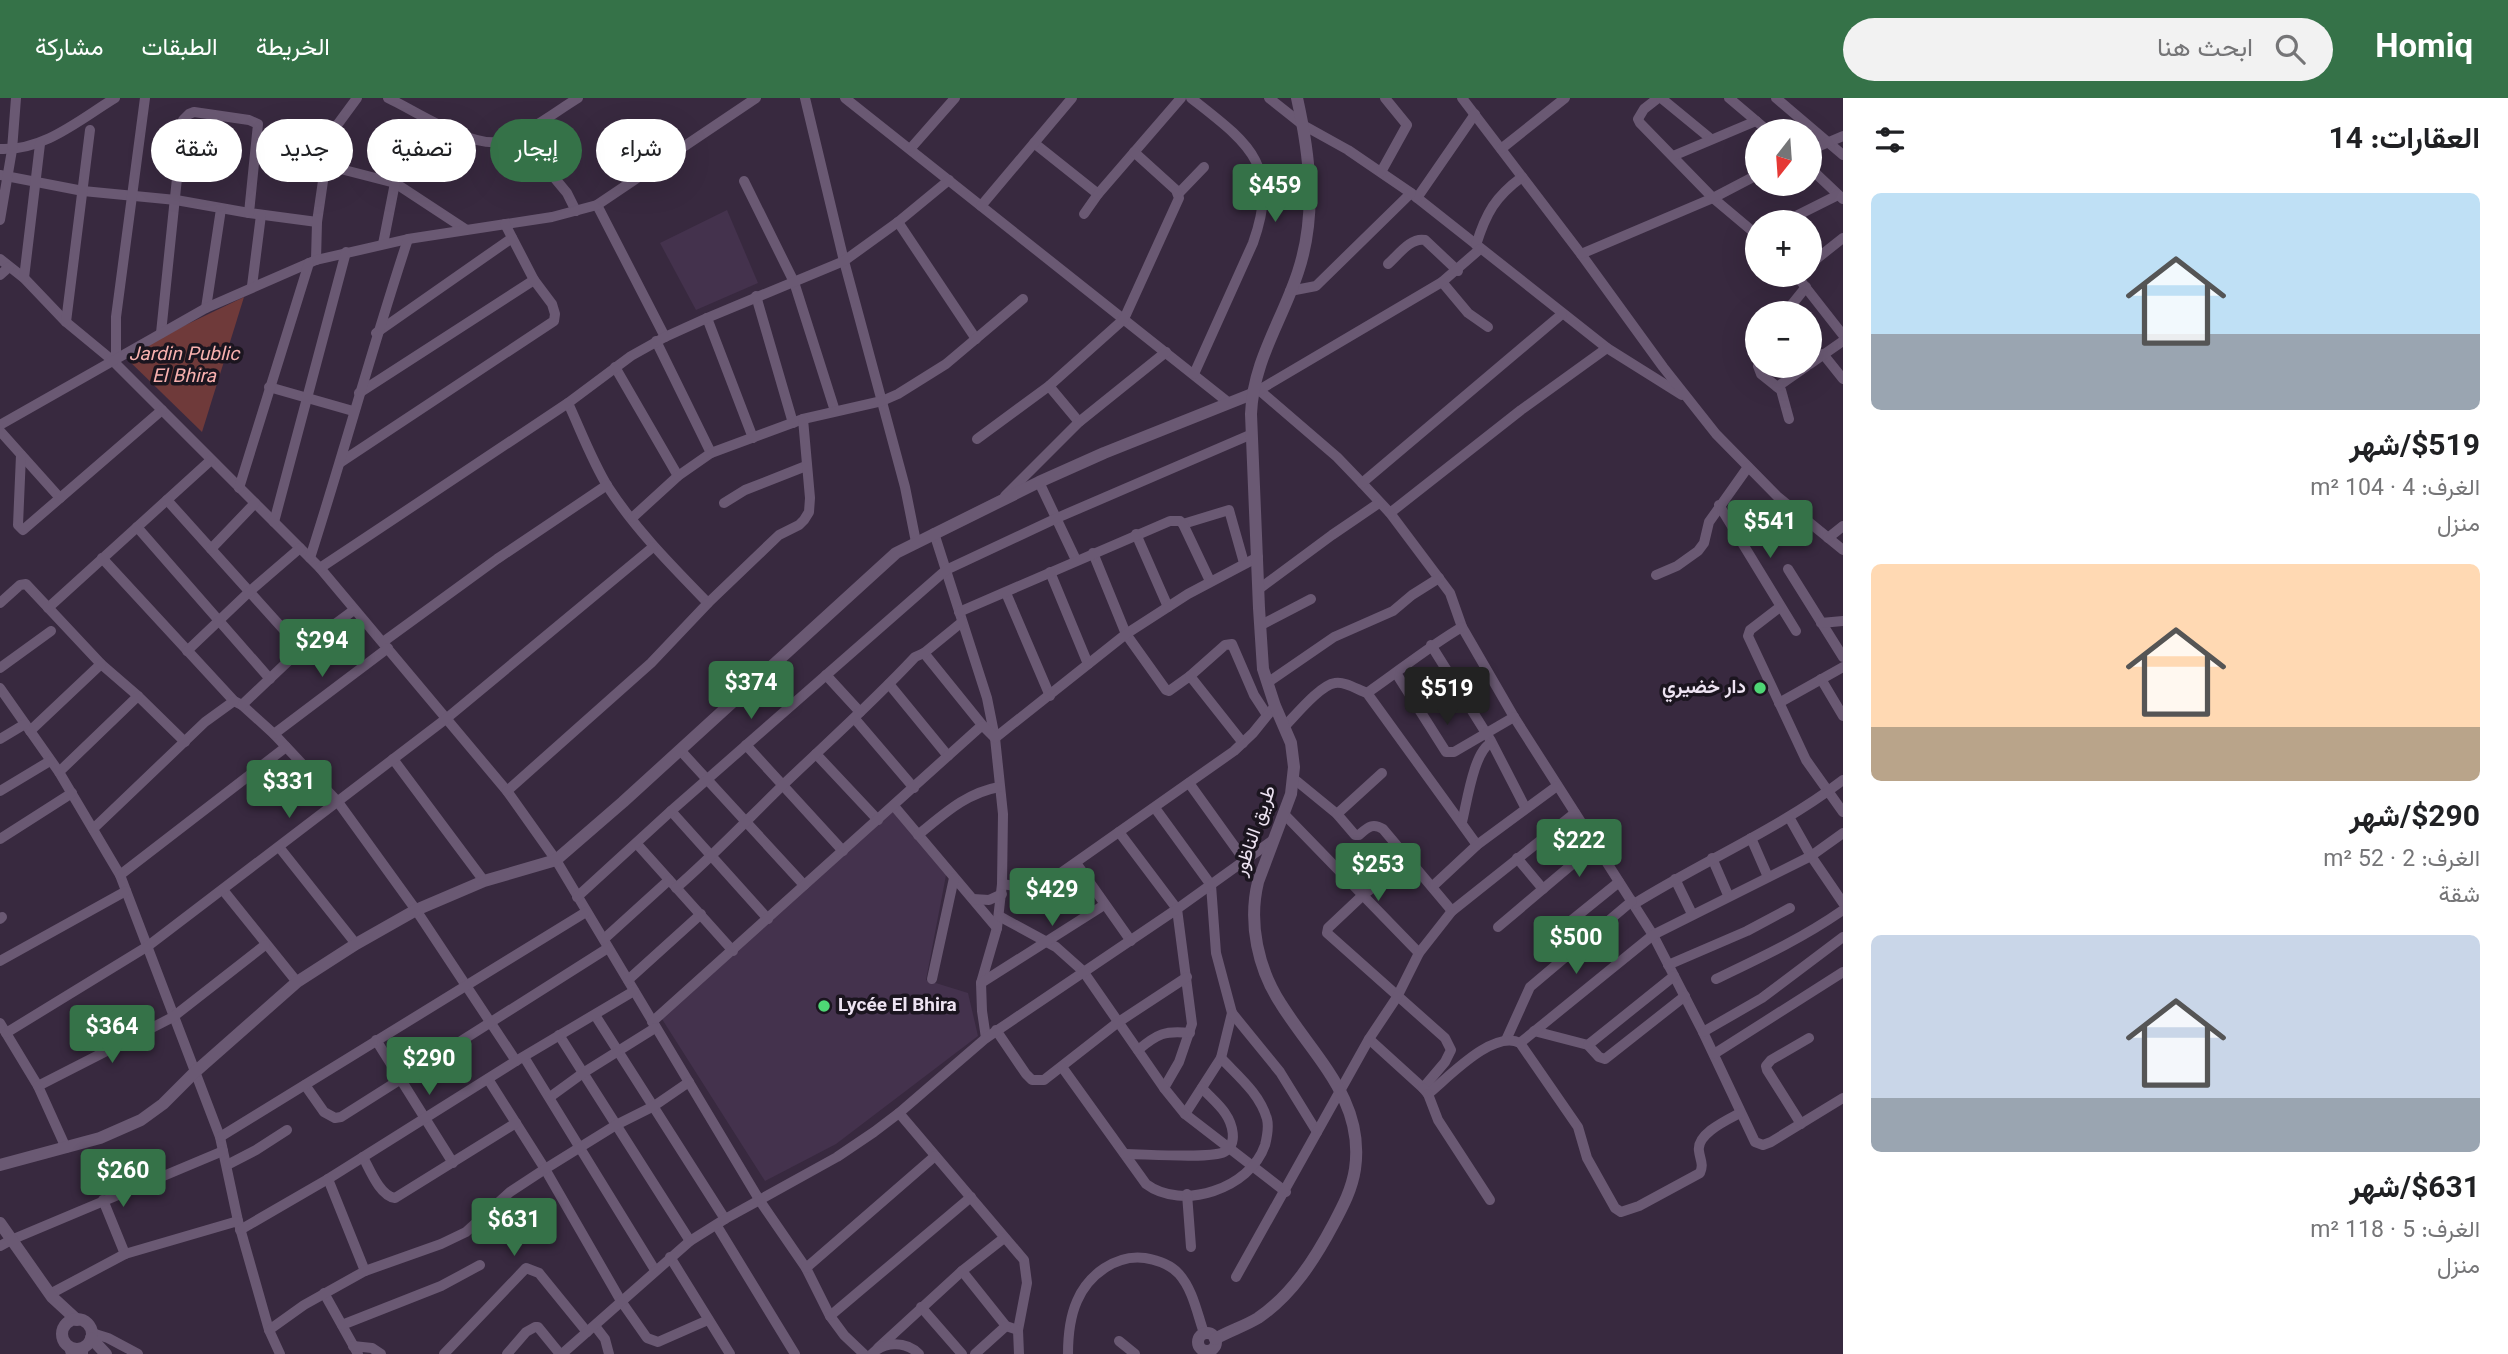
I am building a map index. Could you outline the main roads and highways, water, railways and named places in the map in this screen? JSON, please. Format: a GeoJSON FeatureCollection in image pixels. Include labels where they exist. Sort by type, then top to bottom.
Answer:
{"type":"FeatureCollection","features":[{"type":"Feature","properties":{"kind":"place","name":"دار خضيري"},"geometry":{"type":"Point","coordinates":[1760,688]}},
{"type":"Feature","properties":{"kind":"place","name":"Lycée El Bhira"},"geometry":{"type":"Point","coordinates":[824,1006]}},
{"type":"Feature","properties":{"kind":"park label","name":"Jardin Public El Bhira"},"geometry":{"type":"Point","coordinates":[184,366]}}]}
